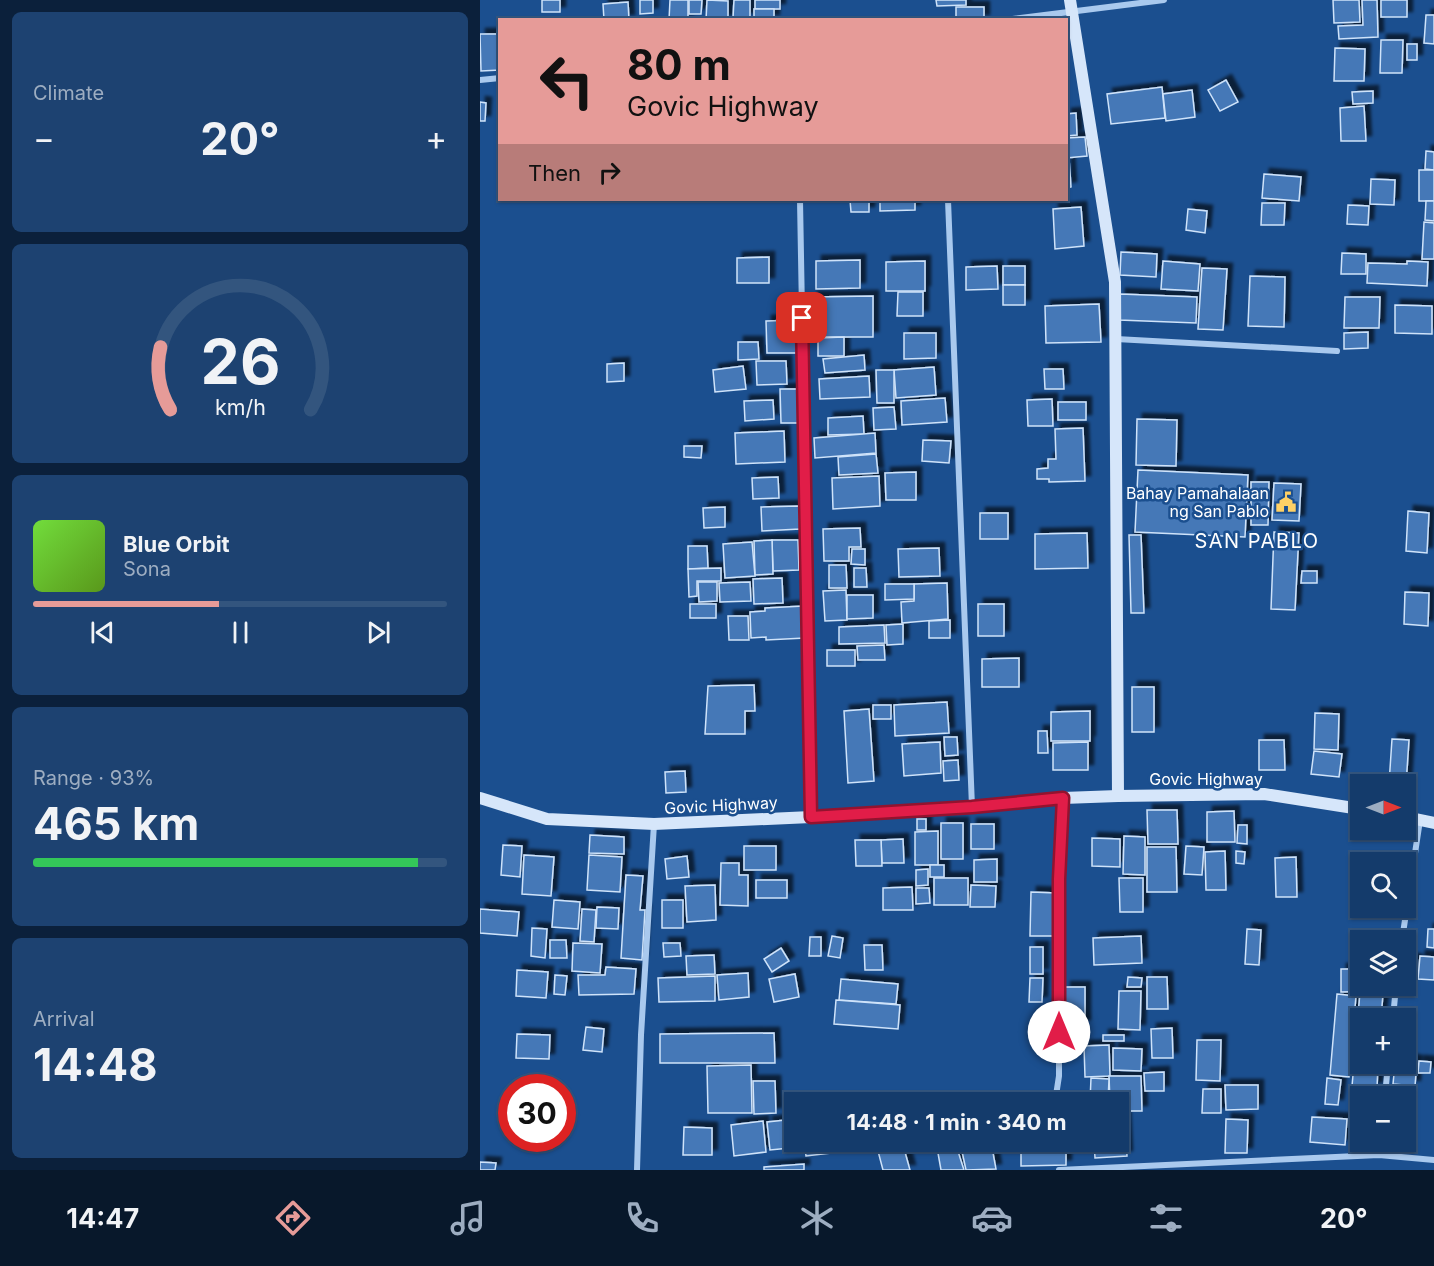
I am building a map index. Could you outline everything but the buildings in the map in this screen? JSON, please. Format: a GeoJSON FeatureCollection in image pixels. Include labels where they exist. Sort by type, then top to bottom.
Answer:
{"type":"FeatureCollection","features":[{"type":"Feature","properties":{"kind":"main road"},"geometry":{"type":"LineString","coordinates":[[1070,6],[1115,282],[1118,796]]}},
{"type":"Feature","properties":{"kind":"main road","name":"Govic Highway"},"geometry":{"type":"LineString","coordinates":[[480,798],[547,819],[654,824],[811,817],[1118,796],[1264,794],[1350,807]]}},
{"type":"Feature","properties":{"kind":"main road"},"geometry":{"type":"LineString","coordinates":[[1416,819],[1434,824]]}},
{"type":"Feature","properties":{"kind":"street"},"geometry":{"type":"LineString","coordinates":[[1014,18],[1070,6],[1164,0]]}},
{"type":"Feature","properties":{"kind":"street"},"geometry":{"type":"LineString","coordinates":[[480,80],[498,78]]}},
{"type":"Feature","properties":{"kind":"street"},"geometry":{"type":"LineString","coordinates":[[800,201],[811,817]]}},
{"type":"Feature","properties":{"kind":"street"},"geometry":{"type":"LineString","coordinates":[[948,201],[972,807]]}},
{"type":"Feature","properties":{"kind":"street"},"geometry":{"type":"LineString","coordinates":[[1115,339],[1337,351]]}},
{"type":"Feature","properties":{"kind":"street"},"geometry":{"type":"LineString","coordinates":[[1056,1092],[1059,1076],[1059,879],[1063,798]]}},
{"type":"Feature","properties":{"kind":"street"},"geometry":{"type":"LineString","coordinates":[[1404,930],[1420,820]]}},
{"type":"Feature","properties":{"kind":"street"},"geometry":{"type":"LineString","coordinates":[[637,1170],[641,1035],[654,824]]}},
{"type":"Feature","properties":{"kind":"street"},"geometry":{"type":"LineString","coordinates":[[1059,1170],[1379,1155],[1434,1160]]}},
{"type":"Feature","properties":{"kind":"place","name":"Bahay Pamahalaan ng San Pablo"},"geometry":{"type":"Point","coordinates":[1286,502]}},
{"type":"Feature","properties":{"kind":"district","name":"SAN PABLO"},"geometry":{"type":"Point","coordinates":[1257,541]}},
{"type":"Feature","properties":{"kind":"route"},"geometry":{"type":"LineString","coordinates":[[802,318],[811,817],[972,807],[1063,798],[1059,879],[1059,1032]]}}]}
